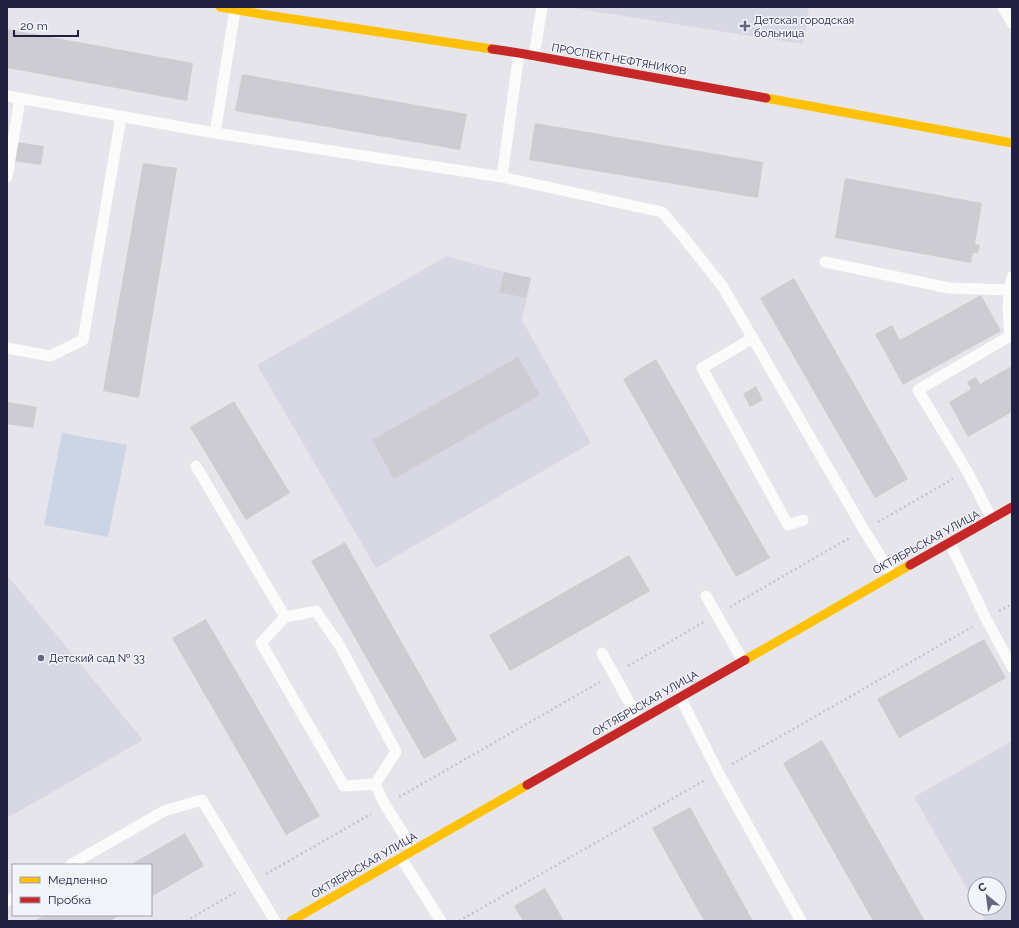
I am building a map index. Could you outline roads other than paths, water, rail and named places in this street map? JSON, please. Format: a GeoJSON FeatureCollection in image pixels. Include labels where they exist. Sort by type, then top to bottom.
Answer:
{"type":"FeatureCollection","features":[{"type":"Feature","properties":{"kind":"street","name":"ПРОСПЕКТ НЕФТЯНИКОВ"},"geometry":{"type":"LineString","coordinates":[[220,7],[519,53],[1012,142]]}},
{"type":"Feature","properties":{"kind":"street","name":"ОКТЯБРЬСКАЯ УЛИЦА"},"geometry":{"type":"LineString","coordinates":[[291,921],[1012,507]]}},
{"type":"Feature","properties":{"kind":"lane"},"geometry":{"type":"LineString","coordinates":[[534,56],[542,7]]}},
{"type":"Feature","properties":{"kind":"lane"},"geometry":{"type":"LineString","coordinates":[[1003,7],[1012,23]]}},
{"type":"Feature","properties":{"kind":"lane"},"geometry":{"type":"LineString","coordinates":[[215,133],[236,10]]}},
{"type":"Feature","properties":{"kind":"lane"},"geometry":{"type":"LineString","coordinates":[[502,177],[519,53]]}},
{"type":"Feature","properties":{"kind":"lane"},"geometry":{"type":"LineString","coordinates":[[7,96],[215,133],[502,177],[662,212],[723,287],[864,530],[892,575]]}},
{"type":"Feature","properties":{"kind":"lane"},"geometry":{"type":"LineString","coordinates":[[7,177],[20,99]]}},
{"type":"Feature","properties":{"kind":"lane"},"geometry":{"type":"LineString","coordinates":[[7,348],[50,356],[83,340],[121,116]]}},
{"type":"Feature","properties":{"kind":"lane"},"geometry":{"type":"LineString","coordinates":[[825,262],[948,288],[1009,290]]}},
{"type":"Feature","properties":{"kind":"lane"},"geometry":{"type":"LineString","coordinates":[[992,519],[967,471],[918,390],[1010,336],[1008,309],[1009,290],[1012,278]]}},
{"type":"Feature","properties":{"kind":"lane"},"geometry":{"type":"LineString","coordinates":[[753,338],[702,368],[788,525],[803,520]]}},
{"type":"Feature","properties":{"kind":"lane"},"geometry":{"type":"LineString","coordinates":[[196,466],[285,616]]}},
{"type":"Feature","properties":{"kind":"lane"},"geometry":{"type":"LineString","coordinates":[[950,543],[986,619],[1012,667]]}},
{"type":"Feature","properties":{"kind":"lane"},"geometry":{"type":"LineString","coordinates":[[706,596],[743,661]]}},
{"type":"Feature","properties":{"kind":"lane"},"geometry":{"type":"LineString","coordinates":[[316,611],[340,646],[396,752],[375,784],[344,786],[261,643],[285,616],[316,611]]}},
{"type":"Feature","properties":{"kind":"lane"},"geometry":{"type":"LineString","coordinates":[[602,653],[640,720]]}},
{"type":"Feature","properties":{"kind":"lane"},"geometry":{"type":"LineString","coordinates":[[680,697],[718,772],[801,921]]}},
{"type":"Feature","properties":{"kind":"lane"},"geometry":{"type":"LineString","coordinates":[[375,784],[385,806],[414,850]]}},
{"type":"Feature","properties":{"kind":"lane"},"geometry":{"type":"LineString","coordinates":[[72,864],[164,811],[202,800],[275,921]]}},
{"type":"Feature","properties":{"kind":"lane"},"geometry":{"type":"LineString","coordinates":[[401,858],[442,921]]}},
{"type":"Feature","properties":{"kind":"place","name":"Детская городская больница"},"geometry":{"type":"Point","coordinates":[745,26]}},
{"type":"Feature","properties":{"kind":"place","name":"Детский сад № 33"},"geometry":{"type":"Point","coordinates":[41,658]}}]}
